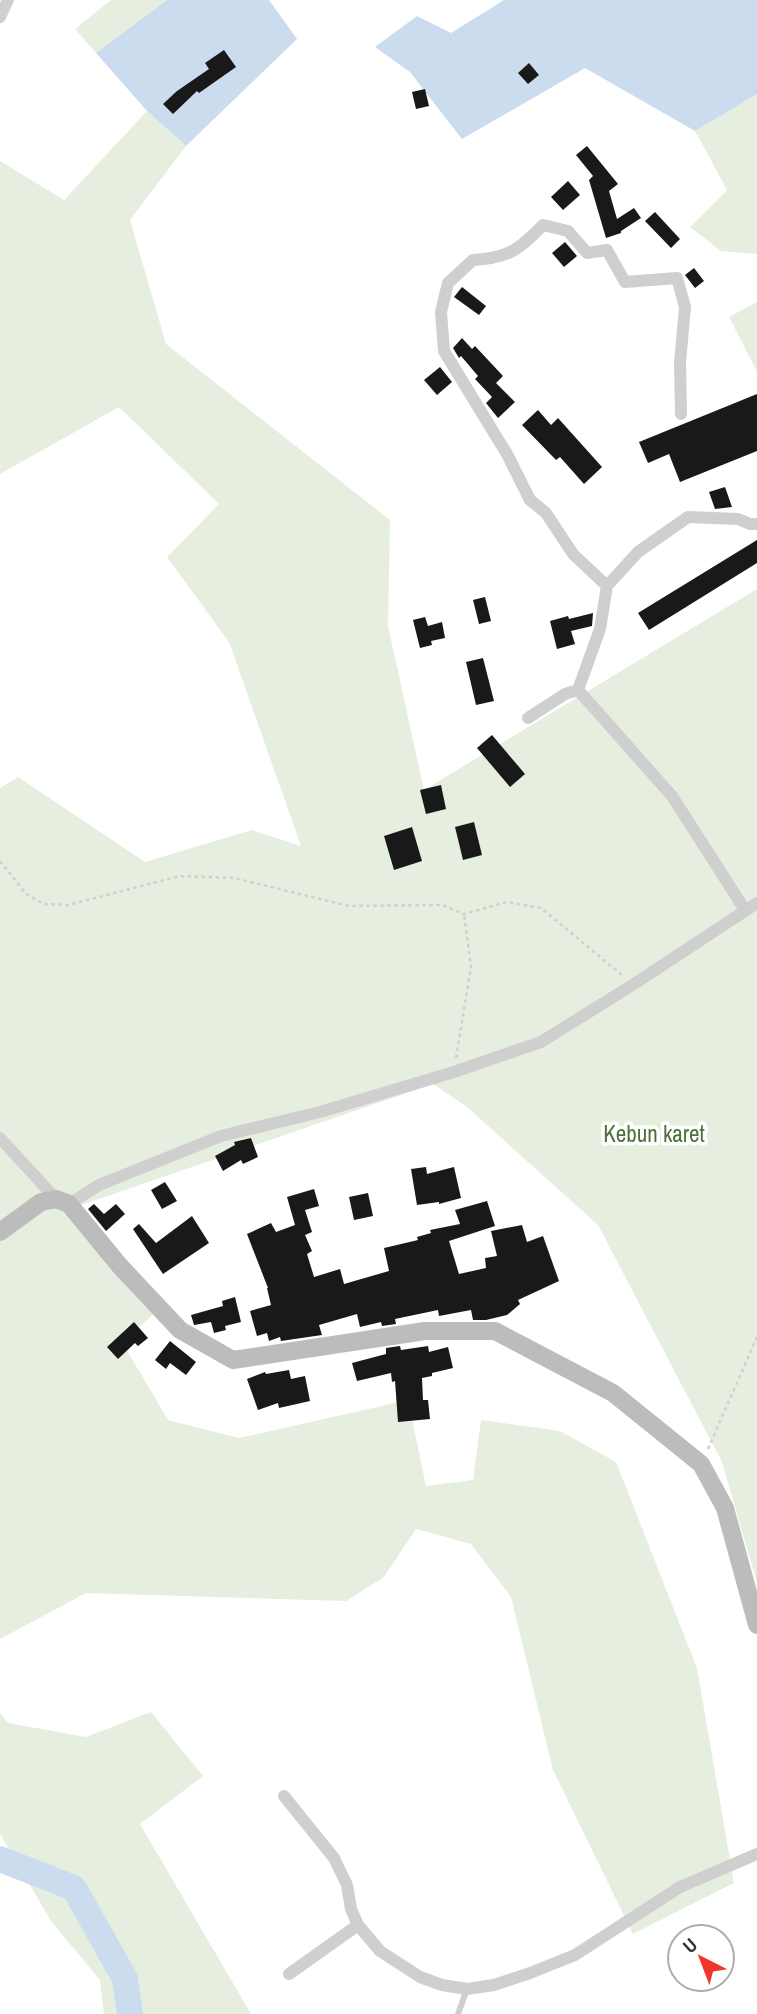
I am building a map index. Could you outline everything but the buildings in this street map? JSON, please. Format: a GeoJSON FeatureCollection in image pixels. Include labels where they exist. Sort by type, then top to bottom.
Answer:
{"type":"FeatureCollection","features":[{"type":"Feature","properties":{"kind":"main road"},"geometry":{"type":"LineString","coordinates":[[0,1232],[41,1202],[62,1201],[180,1330],[233,1360],[425,1331],[495,1331],[613,1392],[701,1464],[725,1508],[757,1625]]}},
{"type":"Feature","properties":{"kind":"street"},"geometry":{"type":"LineString","coordinates":[[0,17],[8,0]]}},
{"type":"Feature","properties":{"kind":"street"},"geometry":{"type":"LineString","coordinates":[[607,586],[573,554],[545,513],[530,500],[507,454],[444,351],[441,312],[448,283],[473,260],[499,258],[527,242],[543,225],[568,231],[587,253],[607,250],[625,282],[677,278],[685,307],[680,363],[681,414]]}},
{"type":"Feature","properties":{"kind":"street"},"geometry":{"type":"LineString","coordinates":[[578,690],[600,629],[607,586],[638,552],[688,517],[738,519],[757,524]]}},
{"type":"Feature","properties":{"kind":"street"},"geometry":{"type":"LineString","coordinates":[[528,718],[565,694],[578,690]]}},
{"type":"Feature","properties":{"kind":"street"},"geometry":{"type":"LineString","coordinates":[[0,1138],[62,1201],[220,1136],[320,1112],[454,1072],[541,1042],[751,906],[672,796],[578,690]]}},
{"type":"Feature","properties":{"kind":"street"},"geometry":{"type":"LineString","coordinates":[[284,1796],[334,1858],[347,1885],[351,1909],[358,1925],[380,1951],[420,1977],[442,1985],[467,1989],[494,1985],[575,1955],[680,1887],[757,1854]]}},
{"type":"Feature","properties":{"kind":"street"},"geometry":{"type":"LineString","coordinates":[[289,1975],[358,1925]]}},
{"type":"Feature","properties":{"kind":"lane"},"geometry":{"type":"LineString","coordinates":[[458,2014],[467,1989]]}},
{"type":"Feature","properties":{"kind":"path"},"geometry":{"type":"LineString","coordinates":[[0,862],[26,894],[44,904],[68,905],[180,876],[234,878],[349,906],[442,905],[464,914],[507,902],[541,908],[634,984]]}},
{"type":"Feature","properties":{"kind":"path"},"geometry":{"type":"LineString","coordinates":[[454,1072],[471,967],[464,914]]}},
{"type":"Feature","properties":{"kind":"path"},"geometry":{"type":"LineString","coordinates":[[701,1464],[757,1337]]}},
{"type":"Feature","properties":{"kind":"green space"},"geometry":{"type":"Polygon","coordinates":[[[111,0],[167,0],[96,53],[75,29],[111,0]]]}},
{"type":"Feature","properties":{"kind":"green space"},"geometry":{"type":"Polygon","coordinates":[[[757,90],[757,254],[721,251],[690,227],[727,190],[695,131],[757,90]]]}},
{"type":"Feature","properties":{"kind":"green space","name":"Kebun karet"},"geometry":{"type":"Polygon","coordinates":[[[147,111],[186,146],[130,220],[166,344],[390,520],[388,626],[424,790],[757,589],[757,1583],[722,1462],[598,1225],[467,1107],[433,1084],[64,1211],[158,1310],[122,1342],[168,1420],[239,1438],[408,1400],[426,1486],[473,1480],[481,1420],[560,1431],[616,1462],[697,1668],[734,1883],[633,1934],[553,1770],[511,1597],[471,1544],[416,1529],[384,1577],[346,1601],[86,1593],[0,1639],[0,788],[18,777],[145,862],[252,830],[301,846],[229,642],[167,557],[219,504],[119,407],[0,474],[0,161],[64,200],[147,111]]]}},
{"type":"Feature","properties":{"kind":"green space"},"geometry":{"type":"Polygon","coordinates":[[[757,302],[757,372],[729,317],[757,302]]]}},
{"type":"Feature","properties":{"kind":"green space"},"geometry":{"type":"Polygon","coordinates":[[[151,1712],[203,1776],[140,1824],[251,2014],[104,2014],[100,1980],[51,1921],[0,1834],[0,1713],[8,1723],[86,1737],[151,1712]]]}},
{"type":"Feature","properties":{"kind":"water"},"geometry":{"type":"Polygon","coordinates":[[[167,0],[269,0],[297,39],[186,146],[147,111],[96,53],[167,0]]]}},
{"type":"Feature","properties":{"kind":"water"},"geometry":{"type":"Polygon","coordinates":[[[504,0],[757,0],[757,94],[695,131],[585,68],[462,139],[410,72],[375,47],[417,16],[451,33],[504,0]]]}},
{"type":"Feature","properties":{"kind":"waterway"},"geometry":{"type":"LineString","coordinates":[[0,1859],[74,1888],[125,1979],[130,2014]]}}]}
